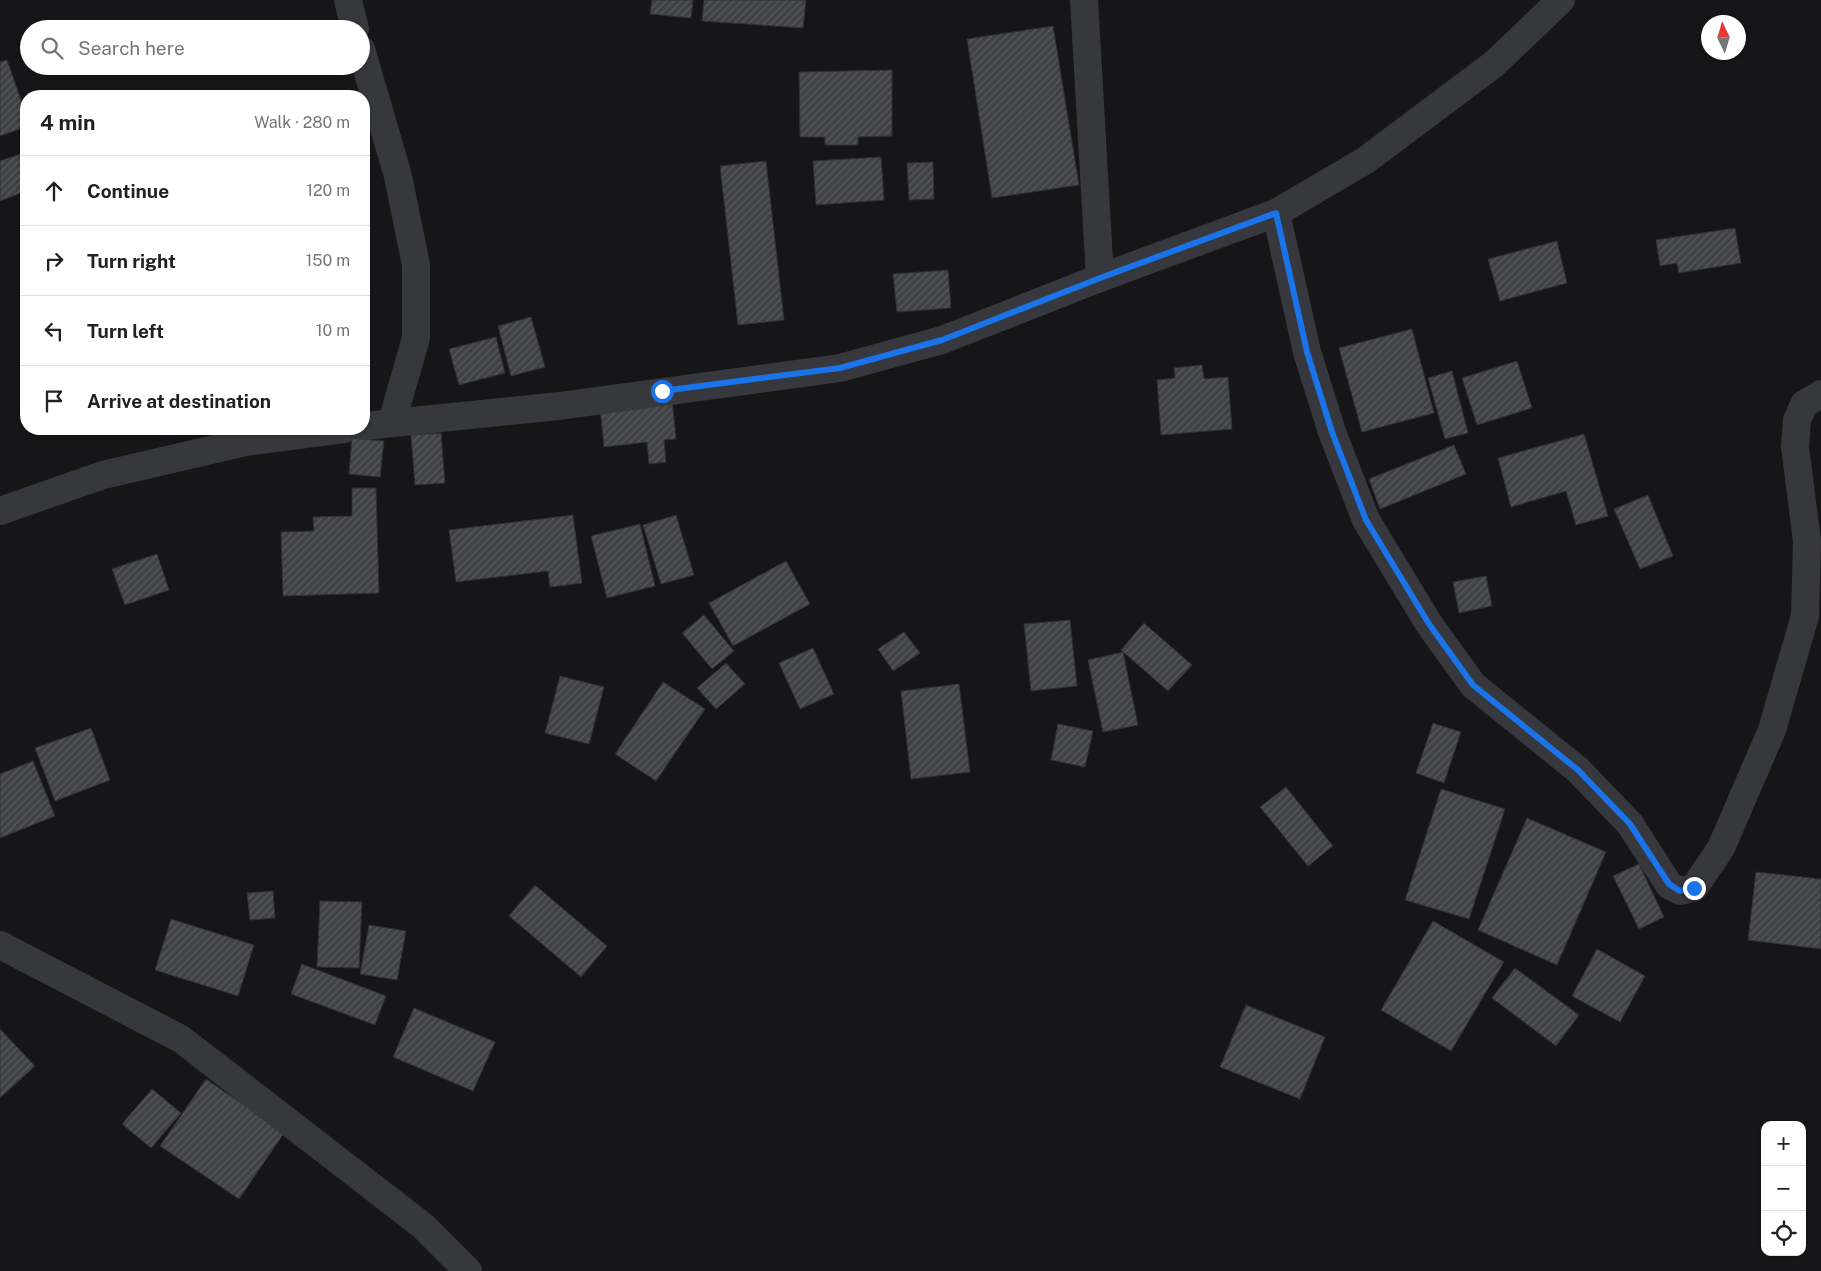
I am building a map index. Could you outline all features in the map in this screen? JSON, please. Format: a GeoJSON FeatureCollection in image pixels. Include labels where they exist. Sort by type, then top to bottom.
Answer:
{"type":"FeatureCollection","features":[{"type":"Feature","properties":{"kind":"street"},"geometry":{"type":"LineString","coordinates":[[348,0],[354,20]]}},
{"type":"Feature","properties":{"kind":"street"},"geometry":{"type":"LineString","coordinates":[[1084,0],[1100,278]]}},
{"type":"Feature","properties":{"kind":"street"},"geometry":{"type":"LineString","coordinates":[[370,425],[559,406],[840,368],[942,340],[1100,278],[1276,213],[1366,160],[1494,64],[1561,0]]}},
{"type":"Feature","properties":{"kind":"street"},"geometry":{"type":"LineString","coordinates":[[369,75],[398,176],[416,265],[416,338],[392,422]]}},
{"type":"Feature","properties":{"kind":"street"},"geometry":{"type":"LineString","coordinates":[[1276,213],[1307,352],[1332,432],[1366,520],[1429,624],[1473,685],[1578,770],[1630,824],[1669,884],[1680,891],[1694,888],[1720,848],[1772,730],[1805,616],[1807,542],[1795,447],[1797,420],[1804,404],[1821,394]]}},
{"type":"Feature","properties":{"kind":"street"},"geometry":{"type":"LineString","coordinates":[[0,511],[103,475],[245,442],[298,435]]}},
{"type":"Feature","properties":{"kind":"street"},"geometry":{"type":"LineString","coordinates":[[0,945],[181,1038],[423,1226],[468,1271]]}},
{"type":"Feature","properties":{"kind":"building"},"geometry":{"type":"Polygon","coordinates":[[[652,0],[693,0],[691,18],[650,14],[652,0]]]}},
{"type":"Feature","properties":{"kind":"building"},"geometry":{"type":"Polygon","coordinates":[[[704,0],[806,0],[803,28],[702,21],[704,0]]]}},
{"type":"Feature","properties":{"kind":"building"},"geometry":{"type":"Polygon","coordinates":[[[1053,26],[1079,185],[992,198],[967,39],[1053,26]]]}},
{"type":"Feature","properties":{"kind":"building"},"geometry":{"type":"Polygon","coordinates":[[[7,60],[20,97],[20,129],[0,136],[0,62],[7,60]]]}},
{"type":"Feature","properties":{"kind":"building"},"geometry":{"type":"Polygon","coordinates":[[[892,70],[892,136],[858,137],[858,145],[825,145],[825,137],[800,137],[799,72],[892,70]]]}},
{"type":"Feature","properties":{"kind":"building"},"geometry":{"type":"Polygon","coordinates":[[[20,154],[20,193],[0,201],[0,161],[20,154]]]}},
{"type":"Feature","properties":{"kind":"building"},"geometry":{"type":"Polygon","coordinates":[[[881,157],[884,200],[816,205],[813,161],[881,157]]]}},
{"type":"Feature","properties":{"kind":"building"},"geometry":{"type":"Polygon","coordinates":[[[766,161],[784,320],[738,325],[720,166],[766,161]]]}},
{"type":"Feature","properties":{"kind":"building"},"geometry":{"type":"Polygon","coordinates":[[[933,162],[934,199],[909,200],[907,163],[933,162]]]}},
{"type":"Feature","properties":{"kind":"building"},"geometry":{"type":"Polygon","coordinates":[[[1735,228],[1741,263],[1679,273],[1677,263],[1660,266],[1656,240],[1735,228]]]}},
{"type":"Feature","properties":{"kind":"building"},"geometry":{"type":"Polygon","coordinates":[[[1557,241],[1567,283],[1500,301],[1488,259],[1557,241]]]}},
{"type":"Feature","properties":{"kind":"building"},"geometry":{"type":"Polygon","coordinates":[[[948,270],[951,308],[897,312],[893,274],[948,270]]]}},
{"type":"Feature","properties":{"kind":"building"},"geometry":{"type":"Polygon","coordinates":[[[531,317],[545,367],[511,376],[498,326],[531,317]]]}},
{"type":"Feature","properties":{"kind":"building"},"geometry":{"type":"Polygon","coordinates":[[[1412,329],[1434,413],[1362,432],[1339,348],[1412,329]]]}},
{"type":"Feature","properties":{"kind":"building"},"geometry":{"type":"Polygon","coordinates":[[[496,337],[505,373],[459,385],[449,349],[496,337]]]}},
{"type":"Feature","properties":{"kind":"building"},"geometry":{"type":"Polygon","coordinates":[[[1517,361],[1532,408],[1477,425],[1462,378],[1517,361]]]}},
{"type":"Feature","properties":{"kind":"building"},"geometry":{"type":"Polygon","coordinates":[[[1202,365],[1204,379],[1228,377],[1232,429],[1161,435],[1157,380],[1175,378],[1174,368],[1202,365]]]}},
{"type":"Feature","properties":{"kind":"building"},"geometry":{"type":"Polygon","coordinates":[[[1452,371],[1468,433],[1445,439],[1428,378],[1452,371]]]}},
{"type":"Feature","properties":{"kind":"building"},"geometry":{"type":"Polygon","coordinates":[[[672,399],[676,439],[664,440],[666,462],[649,464],[647,442],[604,447],[600,407],[672,399]]]}},
{"type":"Feature","properties":{"kind":"building"},"geometry":{"type":"Polygon","coordinates":[[[441,433],[445,483],[415,485],[411,435],[441,433]]]}},
{"type":"Feature","properties":{"kind":"building"},"geometry":{"type":"Polygon","coordinates":[[[1584,434],[1608,516],[1576,525],[1566,491],[1511,507],[1498,458],[1584,434]]]}},
{"type":"Feature","properties":{"kind":"building"},"geometry":{"type":"Polygon","coordinates":[[[352,438],[384,441],[380,477],[349,474],[352,438]]]}},
{"type":"Feature","properties":{"kind":"building"},"geometry":{"type":"Polygon","coordinates":[[[1454,445],[1466,474],[1380,509],[1369,479],[1454,445]]]}},
{"type":"Feature","properties":{"kind":"building"},"geometry":{"type":"Polygon","coordinates":[[[352,488],[376,488],[379,593],[283,596],[281,532],[314,531],[313,517],[352,516],[352,488]]]}},
{"type":"Feature","properties":{"kind":"building"},"geometry":{"type":"Polygon","coordinates":[[[1648,495],[1673,556],[1640,569],[1614,509],[1648,495]]]}},
{"type":"Feature","properties":{"kind":"building"},"geometry":{"type":"Polygon","coordinates":[[[573,515],[582,583],[550,587],[548,571],[456,582],[449,530],[573,515]]]}},
{"type":"Feature","properties":{"kind":"building"},"geometry":{"type":"Polygon","coordinates":[[[676,515],[694,575],[661,584],[643,525],[676,515]]]}},
{"type":"Feature","properties":{"kind":"building"},"geometry":{"type":"Polygon","coordinates":[[[640,524],[655,586],[607,598],[591,536],[640,524]]]}},
{"type":"Feature","properties":{"kind":"building"},"geometry":{"type":"Polygon","coordinates":[[[157,554],[169,590],[125,605],[112,569],[157,554]]]}},
{"type":"Feature","properties":{"kind":"building"},"geometry":{"type":"Polygon","coordinates":[[[786,561],[810,604],[733,646],[709,603],[786,561]]]}},
{"type":"Feature","properties":{"kind":"building"},"geometry":{"type":"Polygon","coordinates":[[[1486,576],[1492,606],[1459,613],[1453,582],[1486,576]]]}},
{"type":"Feature","properties":{"kind":"building"},"geometry":{"type":"Polygon","coordinates":[[[704,615],[734,651],[712,669],[682,633],[704,615]]]}},
{"type":"Feature","properties":{"kind":"building"},"geometry":{"type":"Polygon","coordinates":[[[1070,620],[1077,686],[1031,691],[1024,624],[1070,620]]]}},
{"type":"Feature","properties":{"kind":"building"},"geometry":{"type":"Polygon","coordinates":[[[1144,623],[1192,665],[1168,691],[1121,650],[1144,623]]]}},
{"type":"Feature","properties":{"kind":"building"},"geometry":{"type":"Polygon","coordinates":[[[904,632],[920,653],[893,671],[878,649],[904,632]]]}},
{"type":"Feature","properties":{"kind":"building"},"geometry":{"type":"Polygon","coordinates":[[[813,648],[834,694],[800,709],[779,663],[813,648]]]}},
{"type":"Feature","properties":{"kind":"building"},"geometry":{"type":"Polygon","coordinates":[[[1123,652],[1138,725],[1103,732],[1088,660],[1123,652]]]}},
{"type":"Feature","properties":{"kind":"building"},"geometry":{"type":"Polygon","coordinates":[[[726,663],[745,684],[716,709],[697,688],[726,663]]]}},
{"type":"Feature","properties":{"kind":"building"},"geometry":{"type":"Polygon","coordinates":[[[560,676],[604,687],[589,744],[545,733],[560,676]]]}},
{"type":"Feature","properties":{"kind":"building"},"geometry":{"type":"Polygon","coordinates":[[[663,682],[705,709],[656,781],[615,754],[663,682]]]}},
{"type":"Feature","properties":{"kind":"building"},"geometry":{"type":"Polygon","coordinates":[[[959,684],[970,772],[911,779],[901,691],[959,684]]]}},
{"type":"Feature","properties":{"kind":"building"},"geometry":{"type":"Polygon","coordinates":[[[1433,723],[1461,732],[1444,783],[1416,773],[1433,723]]]}},
{"type":"Feature","properties":{"kind":"building"},"geometry":{"type":"Polygon","coordinates":[[[1058,724],[1093,731],[1085,767],[1051,760],[1058,724]]]}},
{"type":"Feature","properties":{"kind":"building"},"geometry":{"type":"Polygon","coordinates":[[[91,728],[110,780],[55,801],[35,748],[91,728]]]}},
{"type":"Feature","properties":{"kind":"building"},"geometry":{"type":"Polygon","coordinates":[[[33,761],[55,816],[0,838],[0,774],[33,761]]]}},
{"type":"Feature","properties":{"kind":"building"},"geometry":{"type":"Polygon","coordinates":[[[1286,787],[1333,846],[1308,866],[1260,807],[1286,787]]]}},
{"type":"Feature","properties":{"kind":"building"},"geometry":{"type":"Polygon","coordinates":[[[1441,789],[1505,809],[1469,919],[1405,900],[1441,789]]]}},
{"type":"Feature","properties":{"kind":"building"},"geometry":{"type":"Polygon","coordinates":[[[1527,818],[1606,852],[1557,965],[1478,930],[1527,818]]]}},
{"type":"Feature","properties":{"kind":"building"},"geometry":{"type":"Polygon","coordinates":[[[1639,864],[1664,917],[1639,929],[1613,876],[1639,864]]]}},
{"type":"Feature","properties":{"kind":"building"},"geometry":{"type":"Polygon","coordinates":[[[1756,872],[1821,879],[1821,949],[1748,940],[1756,872]]]}},
{"type":"Feature","properties":{"kind":"building"},"geometry":{"type":"Polygon","coordinates":[[[535,885],[607,946],[581,977],[509,916],[535,885]]]}},
{"type":"Feature","properties":{"kind":"building"},"geometry":{"type":"Polygon","coordinates":[[[273,891],[275,918],[250,920],[247,893],[273,891]]]}},
{"type":"Feature","properties":{"kind":"building"},"geometry":{"type":"Polygon","coordinates":[[[320,901],[362,902],[359,968],[317,967],[320,901]]]}},
{"type":"Feature","properties":{"kind":"building"},"geometry":{"type":"Polygon","coordinates":[[[171,919],[254,945],[238,996],[155,970],[171,919]]]}},
{"type":"Feature","properties":{"kind":"building"},"geometry":{"type":"Polygon","coordinates":[[[1433,921],[1504,962],[1451,1051],[1381,1010],[1433,921]]]}},
{"type":"Feature","properties":{"kind":"building"},"geometry":{"type":"Polygon","coordinates":[[[369,925],[406,931],[397,980],[360,974],[369,925]]]}},
{"type":"Feature","properties":{"kind":"building"},"geometry":{"type":"Polygon","coordinates":[[[1597,949],[1645,976],[1620,1022],[1572,996],[1597,949]]]}},
{"type":"Feature","properties":{"kind":"building"},"geometry":{"type":"Polygon","coordinates":[[[302,964],[386,996],[375,1025],[291,994],[302,964]]]}},
{"type":"Feature","properties":{"kind":"building"},"geometry":{"type":"Polygon","coordinates":[[[1515,968],[1579,1015],[1556,1046],[1492,998],[1515,968]]]}},
{"type":"Feature","properties":{"kind":"building"},"geometry":{"type":"Polygon","coordinates":[[[1246,1005],[1325,1037],[1300,1099],[1220,1067],[1246,1005]]]}},
{"type":"Feature","properties":{"kind":"building"},"geometry":{"type":"Polygon","coordinates":[[[414,1008],[495,1042],[473,1091],[393,1057],[414,1008]]]}},
{"type":"Feature","properties":{"kind":"building"},"geometry":{"type":"Polygon","coordinates":[[[0,1029],[35,1066],[0,1098],[0,1029]]]}},
{"type":"Feature","properties":{"kind":"building"},"geometry":{"type":"Polygon","coordinates":[[[206,1079],[241,1103],[245,1096],[284,1133],[239,1199],[160,1146],[206,1079]]]}},
{"type":"Feature","properties":{"kind":"building"},"geometry":{"type":"Polygon","coordinates":[[[152,1089],[181,1113],[151,1148],[122,1124],[152,1089]]]}},
{"type":"Feature","properties":{"kind":"route"},"geometry":{"type":"LineString","coordinates":[[662,391],[840,368],[942,340],[1100,278],[1276,213],[1307,352],[1332,432],[1366,520],[1429,624],[1473,685],[1578,770],[1630,824],[1669,884],[1680,891],[1694,888]]}}]}
